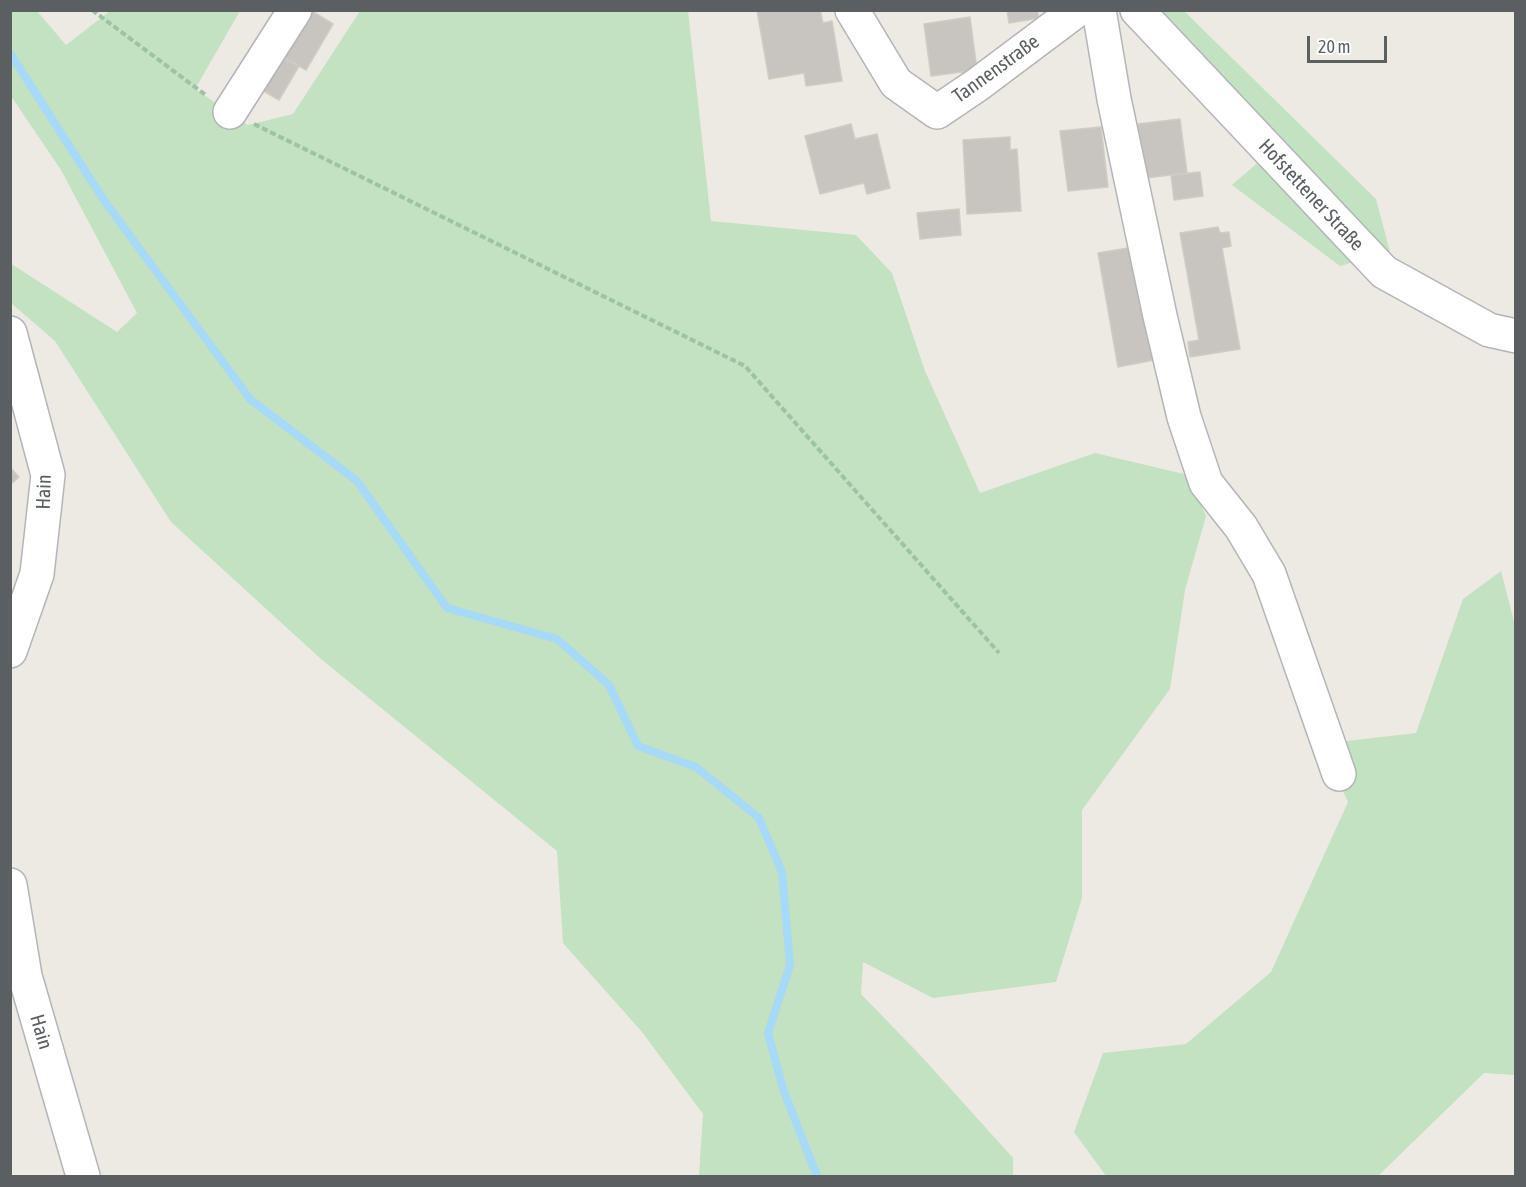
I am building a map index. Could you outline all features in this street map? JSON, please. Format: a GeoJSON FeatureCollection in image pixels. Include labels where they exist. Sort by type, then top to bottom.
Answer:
{"type":"FeatureCollection","features":[{"type":"Feature","properties":{"kind":"street"},"geometry":{"type":"LineString","coordinates":[[230,112],[295,10]]}},
{"type":"Feature","properties":{"kind":"street","name":"Tannenstraße"},"geometry":{"type":"LineString","coordinates":[[852,10],[897,83],[937,112],[1077,10]]}},
{"type":"Feature","properties":{"kind":"street"},"geometry":{"type":"LineString","coordinates":[[1099,10],[1114,99],[1184,417],[1206,483],[1241,527],[1269,574],[1339,774]]}},
{"type":"Feature","properties":{"kind":"street","name":"Hofstettener Straße"},"geometry":{"type":"LineString","coordinates":[[1137,10],[1384,272],[1489,330],[1515,336]]}},
{"type":"Feature","properties":{"kind":"street","name":"Hain"},"geometry":{"type":"LineString","coordinates":[[10,333],[48,475],[37,574],[10,651]]}},
{"type":"Feature","properties":{"kind":"street","name":"Hain"},"geometry":{"type":"LineString","coordinates":[[10,885],[25,976],[83,1176]]}},
{"type":"Feature","properties":{"kind":"path"},"geometry":{"type":"LineString","coordinates":[[92,10],[230,112],[745,366],[999,653]]}},
{"type":"Feature","properties":{"kind":"green space"},"geometry":{"type":"Polygon","coordinates":[[[11,11],[37,11],[66,45],[110,11],[240,11],[195,89],[248,125],[293,114],[360,11],[688,11],[711,221],[856,235],[892,273],[925,371],[980,493],[1095,453],[1188,475],[1206,516],[1185,590],[1170,689],[1082,810],[1082,898],[1056,982],[933,998],[863,962],[861,994],[922,1057],[1013,1158],[1013,1176],[699,1176],[703,1114],[642,1032],[563,943],[557,851],[321,659],[171,522],[55,341],[11,303],[10,263],[117,332],[137,313],[61,170],[11,96],[11,11]]]}},
{"type":"Feature","properties":{"kind":"green space"},"geometry":{"type":"Polygon","coordinates":[[[1147,11],[1184,11],[1376,199],[1390,252],[1340,266],[1232,185],[1276,147],[1147,11]]]}},
{"type":"Feature","properties":{"kind":"green space"},"geometry":{"type":"Polygon","coordinates":[[[1501,571],[1516,629],[1515,1075],[1484,1073],[1378,1176],[1106,1176],[1074,1132],[1103,1053],[1186,1044],[1271,972],[1348,802],[1321,744],[1416,733],[1463,599],[1501,571]]]}},
{"type":"Feature","properties":{"kind":"building"},"geometry":{"type":"Polygon","coordinates":[[[310,10],[333,24],[306,70],[276,53],[310,10]]]}},
{"type":"Feature","properties":{"kind":"building"},"geometry":{"type":"Polygon","coordinates":[[[757,10],[820,10],[823,23],[832,21],[842,81],[806,86],[804,73],[769,79],[757,10]]]}},
{"type":"Feature","properties":{"kind":"building"},"geometry":{"type":"Polygon","coordinates":[[[1007,10],[1037,10],[1039,18],[1009,23],[1007,10]]]}},
{"type":"Feature","properties":{"kind":"building"},"geometry":{"type":"Polygon","coordinates":[[[970,17],[977,70],[931,76],[924,24],[970,17]]]}},
{"type":"Feature","properties":{"kind":"building"},"geometry":{"type":"Polygon","coordinates":[[[276,53],[299,66],[279,100],[257,87],[276,53]]]}},
{"type":"Feature","properties":{"kind":"building"},"geometry":{"type":"Polygon","coordinates":[[[1180,119],[1187,173],[1145,178],[1138,124],[1180,119]]]}},
{"type":"Feature","properties":{"kind":"building"},"geometry":{"type":"Polygon","coordinates":[[[851,124],[855,139],[877,134],[890,188],[867,194],[864,183],[820,194],[805,136],[851,124]]]}},
{"type":"Feature","properties":{"kind":"building"},"geometry":{"type":"Polygon","coordinates":[[[1101,127],[1108,187],[1068,191],[1060,131],[1101,127]]]}},
{"type":"Feature","properties":{"kind":"building"},"geometry":{"type":"Polygon","coordinates":[[[1010,137],[1010,150],[1017,149],[1021,211],[967,214],[963,140],[1010,137]]]}},
{"type":"Feature","properties":{"kind":"building"},"geometry":{"type":"Polygon","coordinates":[[[1200,172],[1203,196],[1174,200],[1171,175],[1200,172]]]}},
{"type":"Feature","properties":{"kind":"building"},"geometry":{"type":"Polygon","coordinates":[[[959,209],[961,235],[920,239],[917,213],[959,209]]]}},
{"type":"Feature","properties":{"kind":"building"},"geometry":{"type":"Polygon","coordinates":[[[1218,227],[1220,233],[1229,232],[1231,246],[1222,248],[1240,349],[1190,357],[1188,342],[1199,340],[1180,233],[1218,227]]]}},
{"type":"Feature","properties":{"kind":"building"},"geometry":{"type":"Polygon","coordinates":[[[1134,247],[1154,360],[1118,367],[1098,253],[1134,247]]]}},
{"type":"Feature","properties":{"kind":"building"},"geometry":{"type":"Polygon","coordinates":[[[10,467],[19,477],[10,485],[10,467]]]}},
{"type":"Feature","properties":{"kind":"waterway"},"geometry":{"type":"LineString","coordinates":[[10,53],[103,199],[250,399],[357,481],[447,608],[557,639],[609,685],[638,746],[696,767],[759,818],[782,872],[790,965],[768,1033],[783,1089],[817,1176]]}}]}
